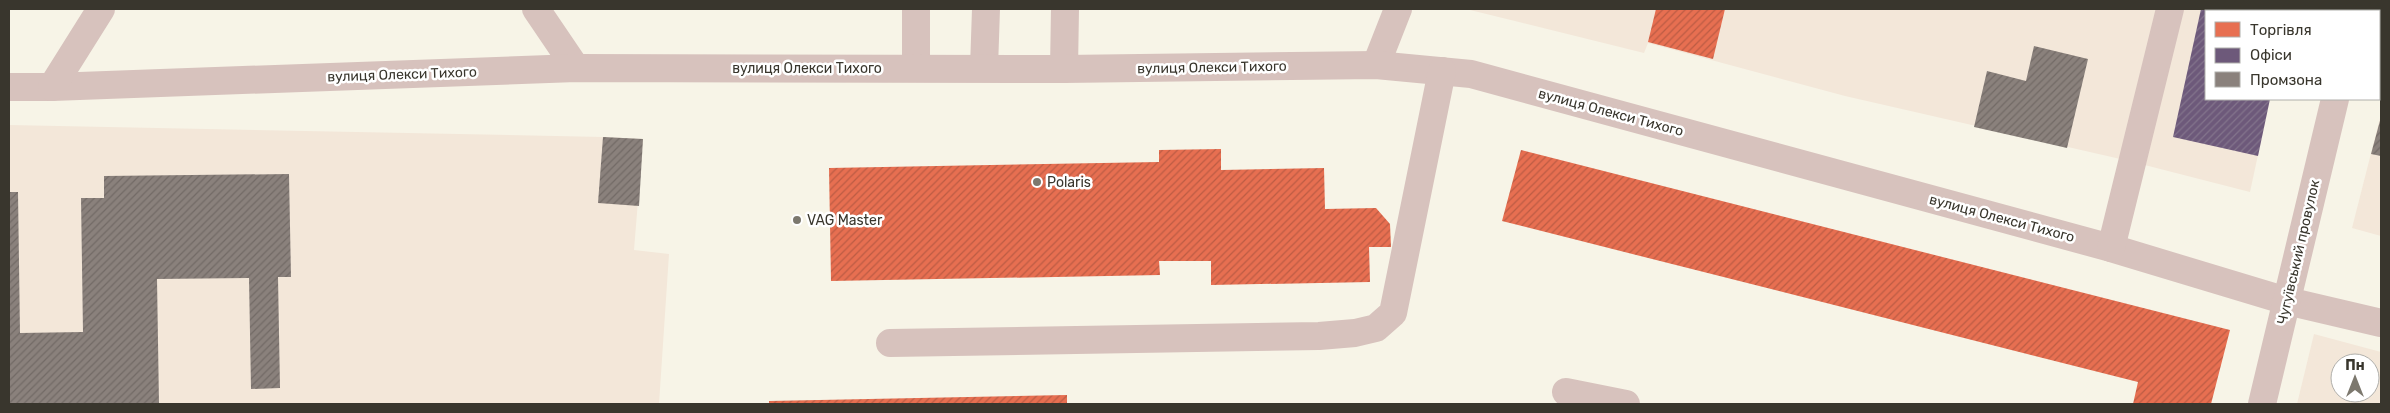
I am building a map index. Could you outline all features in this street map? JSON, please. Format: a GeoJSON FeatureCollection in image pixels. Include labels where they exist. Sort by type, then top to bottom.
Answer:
{"type":"FeatureCollection","features":[{"type":"Feature","properties":{"kind":"street"},"geometry":{"type":"LineString","coordinates":[[52,87],[101,9]]}},
{"type":"Feature","properties":{"kind":"street"},"geometry":{"type":"LineString","coordinates":[[536,9],[576,68]]}},
{"type":"Feature","properties":{"kind":"street"},"geometry":{"type":"LineString","coordinates":[[916,9],[916,67]]}},
{"type":"Feature","properties":{"kind":"street"},"geometry":{"type":"LineString","coordinates":[[984,68],[986,9]]}},
{"type":"Feature","properties":{"kind":"street"},"geometry":{"type":"LineString","coordinates":[[1064,69],[1065,9]]}},
{"type":"Feature","properties":{"kind":"street"},"geometry":{"type":"LineString","coordinates":[[1376,64],[1398,9]]}},
{"type":"Feature","properties":{"kind":"street"},"geometry":{"type":"LineString","coordinates":[[2111,248],[2170,9]]}},
{"type":"Feature","properties":{"kind":"street","name":"вулиця Олекси Тихого"},"geometry":{"type":"LineString","coordinates":[[9,87],[576,68],[916,67],[1064,69],[1376,64],[1471,74],[2111,248],[2287,301],[2381,323]]}},
{"type":"Feature","properties":{"kind":"street"},"geometry":{"type":"LineString","coordinates":[[890,343],[1319,336],[1355,333],[1376,328],[1393,314],[1442,71]]}},
{"type":"Feature","properties":{"kind":"street","name":"Чугуївський провулок"},"geometry":{"type":"LineString","coordinates":[[2262,404],[2335,100]]}},
{"type":"Feature","properties":{"kind":"street"},"geometry":{"type":"LineString","coordinates":[[1566,392],[1626,404]]}},
{"type":"Feature","properties":{"kind":"shaded area"},"geometry":{"type":"Polygon","coordinates":[[[1466,9],[2290,9],[2205,10],[2205,100],[2270,100],[2250,192],[2129,161],[1845,96],[1648,43],[1644,53],[1466,9]]]}},
{"type":"Feature","properties":{"kind":"shaded area"},"geometry":{"type":"Polygon","coordinates":[[[2381,114],[2381,236],[2352,228],[2381,114]]]}},
{"type":"Feature","properties":{"kind":"shaded area"},"geometry":{"type":"Polygon","coordinates":[[[9,125],[643,139],[634,250],[669,254],[659,404],[9,404],[9,125]]]}},
{"type":"Feature","properties":{"kind":"shaded area"},"geometry":{"type":"Polygon","coordinates":[[[2314,334],[2381,352],[2381,404],[2297,404],[2314,334]]]}},
{"type":"Feature","properties":{"kind":"building: Торгівля"},"geometry":{"type":"Polygon","coordinates":[[[1656,9],[1725,9],[1713,59],[1648,42],[1656,9]]]}},
{"type":"Feature","properties":{"kind":"building: Торгівля"},"geometry":{"type":"Polygon","coordinates":[[[1221,149],[1221,170],[1324,168],[1325,209],[1376,208],[1390,224],[1391,247],[1369,247],[1370,282],[1211,285],[1211,261],[1159,261],[1160,275],[831,281],[829,168],[1159,162],[1159,150],[1221,149]]]}},
{"type":"Feature","properties":{"kind":"building: Торгівля"},"geometry":{"type":"Polygon","coordinates":[[[1521,150],[2230,330],[2211,404],[2133,404],[2138,382],[1502,221],[1521,150]]]}},
{"type":"Feature","properties":{"kind":"building: Торгівля"},"geometry":{"type":"Polygon","coordinates":[[[1067,395],[1067,404],[769,404],[769,401],[1067,395]]]}},
{"type":"Feature","properties":{"kind":"building: Офіси"},"geometry":{"type":"Polygon","coordinates":[[[2201,9],[2290,9],[2205,10],[2205,100],[2270,100],[2258,156],[2173,137],[2201,9]]]}},
{"type":"Feature","properties":{"kind":"building: Промзона"},"geometry":{"type":"Polygon","coordinates":[[[2034,46],[2088,59],[2067,148],[1974,127],[1987,71],[2026,81],[2034,46]]]}},
{"type":"Feature","properties":{"kind":"building: Промзона"},"geometry":{"type":"Polygon","coordinates":[[[2381,117],[2381,156],[2371,154],[2381,117]]]}},
{"type":"Feature","properties":{"kind":"building: Промзона"},"geometry":{"type":"Polygon","coordinates":[[[603,137],[643,139],[639,206],[598,203],[603,137]]]}},
{"type":"Feature","properties":{"kind":"building: Промзона"},"geometry":{"type":"Polygon","coordinates":[[[289,174],[291,277],[278,277],[280,388],[251,389],[249,278],[157,279],[159,404],[9,404],[9,192],[18,192],[20,333],[83,332],[81,198],[104,198],[104,176],[289,174]]]}},
{"type":"Feature","properties":{"kind":"place","name":"Polaris"},"geometry":{"type":"Point","coordinates":[1037,182]}},
{"type":"Feature","properties":{"kind":"place","name":"VAG Master"},"geometry":{"type":"Point","coordinates":[797,220]}}]}
